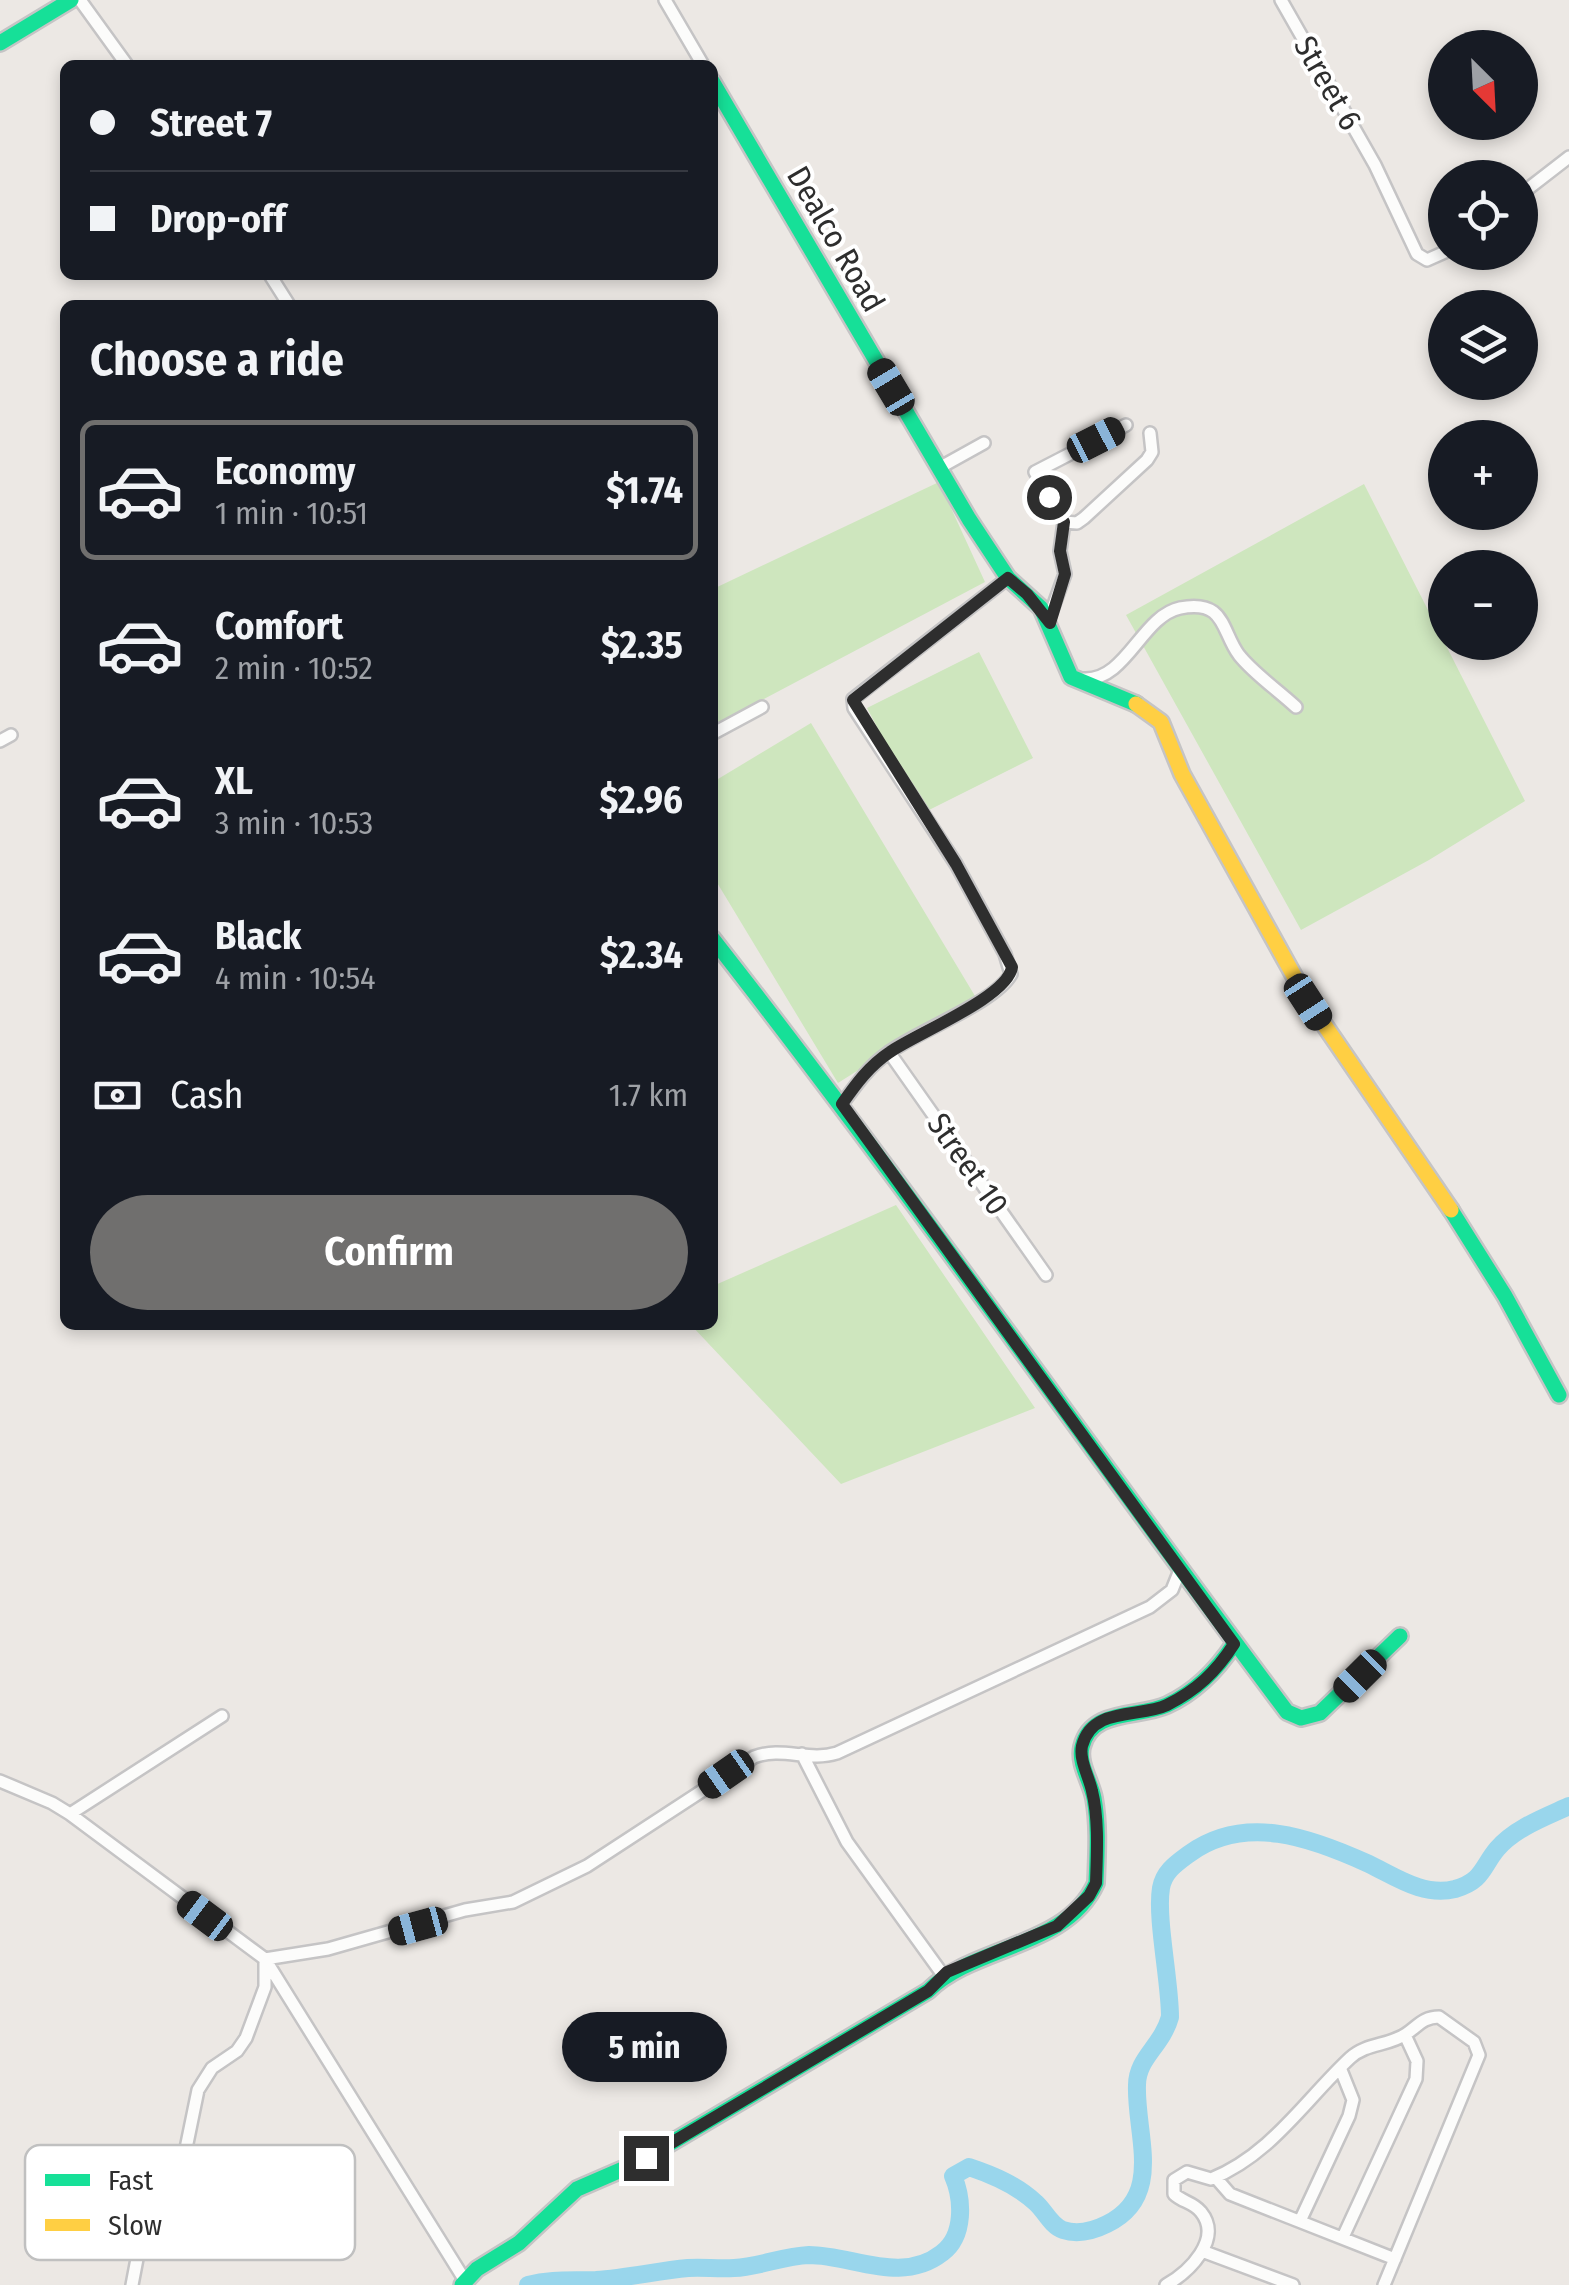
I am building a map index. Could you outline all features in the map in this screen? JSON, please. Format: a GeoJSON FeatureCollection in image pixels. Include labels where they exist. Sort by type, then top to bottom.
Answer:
{"type":"FeatureCollection","features":[{"type":"Feature","properties":{"kind":"street"},"geometry":{"type":"LineString","coordinates":[[0,43],[71,0]]}},
{"type":"Feature","properties":{"kind":"street"},"geometry":{"type":"LineString","coordinates":[[80,0],[123,60]]}},
{"type":"Feature","properties":{"kind":"street"},"geometry":{"type":"LineString","coordinates":[[665,0],[700,60]]}},
{"type":"Feature","properties":{"kind":"street","name":"Street 6"},"geometry":{"type":"LineString","coordinates":[[1281,0],[1375,165],[1417,254],[1428,260]]}},
{"type":"Feature","properties":{"kind":"street","name":"Dealco Road"},"geometry":{"type":"LineString","coordinates":[[718,91],[939,468],[1008,578],[1050,623],[1068,671]]}},
{"type":"Feature","properties":{"kind":"street"},"geometry":{"type":"LineString","coordinates":[[1538,183],[1567,164]]}},
{"type":"Feature","properties":{"kind":"street"},"geometry":{"type":"LineString","coordinates":[[1050,623],[1065,574],[1060,551],[1064,522],[1035,472],[1126,425]]}},
{"type":"Feature","properties":{"kind":"street"},"geometry":{"type":"LineString","coordinates":[[1064,522],[1077,523],[1084,518],[1147,460],[1152,452],[1150,433]]}},
{"type":"Feature","properties":{"kind":"street"},"geometry":{"type":"LineString","coordinates":[[939,468],[984,443]]}},
{"type":"Feature","properties":{"kind":"street"},"geometry":{"type":"LineString","coordinates":[[842,1104],[864,1073],[889,1052],[1002,988],[1012,967],[956,864],[854,708],[855,696],[1008,578]]}},
{"type":"Feature","properties":{"kind":"street"},"geometry":{"type":"LineString","coordinates":[[1068,671],[1086,680],[1102,676],[1168,613],[1196,607],[1220,617],[1240,656],[1296,706]]}},
{"type":"Feature","properties":{"kind":"street"},"geometry":{"type":"LineString","coordinates":[[1068,671],[1080,684],[1130,700],[1157,716],[1182,774],[1308,1002],[1417,1156],[1505,1296],[1560,1395]]}},
{"type":"Feature","properties":{"kind":"street"},"geometry":{"type":"LineString","coordinates":[[718,731],[762,707]]}},
{"type":"Feature","properties":{"kind":"street"},"geometry":{"type":"LineString","coordinates":[[718,946],[842,1104],[1281,1705],[1301,1718],[1320,1712],[1400,1636]]}},
{"type":"Feature","properties":{"kind":"street","name":"Street 10"},"geometry":{"type":"LineString","coordinates":[[889,1052],[1046,1275]]}},
{"type":"Feature","properties":{"kind":"street"},"geometry":{"type":"LineString","coordinates":[[264,1959],[328,1950],[464,1910],[474,1912],[514,1902],[587,1866],[754,1758],[771,1752],[832,1755],[1037,1656],[1150,1607],[1172,1590],[1180,1570]]}},
{"type":"Feature","properties":{"kind":"street"},"geometry":{"type":"LineString","coordinates":[[0,1782],[70,1814],[264,1959],[463,2282],[519,2243],[577,2189],[646,2158],[928,1991],[944,1975],[1050,1929],[1089,1896],[1096,1883],[1095,1810],[1081,1752],[1083,1742],[1108,1718],[1122,1712],[1163,1707],[1204,1682],[1234,1644]]}},
{"type":"Feature","properties":{"kind":"street"},"geometry":{"type":"LineString","coordinates":[[70,1814],[222,1716]]}},
{"type":"Feature","properties":{"kind":"street"},"geometry":{"type":"LineString","coordinates":[[802,1754],[847,1842],[944,1975]]}},
{"type":"Feature","properties":{"kind":"street"},"geometry":{"type":"LineString","coordinates":[[187,2145],[198,2090],[212,2068],[237,2051],[252,2026],[266,1979],[264,1959]]}},
{"type":"Feature","properties":{"kind":"street"},"geometry":{"type":"LineString","coordinates":[[1216,2178],[1274,2138],[1359,2052],[1405,2035],[1421,2021],[1438,2018],[1474,2042],[1480,2055],[1384,2285]]}},
{"type":"Feature","properties":{"kind":"street"},"geometry":{"type":"LineString","coordinates":[[1343,2237],[1416,2079],[1417,2062],[1405,2035]]}},
{"type":"Feature","properties":{"kind":"street"},"geometry":{"type":"LineString","coordinates":[[1300,2221],[1349,2116],[1353,2100],[1341,2070]]}},
{"type":"Feature","properties":{"kind":"street"},"geometry":{"type":"LineString","coordinates":[[1166,2285],[1188,2269],[1208,2236],[1204,2216],[1193,2204],[1178,2198],[1172,2186],[1187,2172],[1216,2178],[1230,2194],[1395,2259]]}},
{"type":"Feature","properties":{"kind":"street"},"geometry":{"type":"LineString","coordinates":[[1202,2251],[1293,2285]]}},
{"type":"Feature","properties":{"kind":"street"},"geometry":{"type":"LineString","coordinates":[[132,2285],[137,2260]]}},
{"type":"Feature","properties":{"kind":"green space"},"geometry":{"type":"Polygon","coordinates":[[[939,482],[985,582],[718,723],[718,587],[939,482]]]}},
{"type":"Feature","properties":{"kind":"green space"},"geometry":{"type":"Polygon","coordinates":[[[1364,484],[1428,610],[1428,660],[1453,660],[1525,801],[1429,860],[1301,930],[1126,615],[1364,484]]]}},
{"type":"Feature","properties":{"kind":"green space"},"geometry":{"type":"Polygon","coordinates":[[[979,652],[1033,758],[923,813],[867,708],[979,652]]]}},
{"type":"Feature","properties":{"kind":"green space"},"geometry":{"type":"Polygon","coordinates":[[[811,723],[975,996],[838,1083],[718,884],[718,779],[811,723]]]}},
{"type":"Feature","properties":{"kind":"green space"},"geometry":{"type":"Polygon","coordinates":[[[896,1205],[1035,1408],[841,1484],[696,1330],[718,1330],[718,1284],[896,1205]]]}},
{"type":"Feature","properties":{"kind":"waterway"},"geometry":{"type":"LineString","coordinates":[[528,2285],[688,2268],[743,2267],[809,2255],[910,2267],[942,2253],[955,2237],[960,2206],[953,2176],[969,2167],[1021,2191],[1063,2230],[1080,2232],[1102,2226],[1125,2212],[1141,2181],[1137,2085],[1141,2067],[1170,2017],[1160,1901],[1163,1882],[1176,1864],[1210,1842],[1233,1835],[1279,1834],[1325,1846],[1410,1884],[1444,1891],[1471,1882],[1512,1835],[1569,1806]]}},
{"type":"Feature","properties":{"kind":"traffic: fast"},"geometry":{"type":"LineString","coordinates":[[0,43],[71,0]]}},
{"type":"Feature","properties":{"kind":"traffic: fast"},"geometry":{"type":"LineString","coordinates":[[718,91],[969,519],[1008,578],[1041,608],[1071,677],[1136,704]]}},
{"type":"Feature","properties":{"kind":"traffic: fast"},"geometry":{"type":"LineString","coordinates":[[718,946],[1287,1712],[1301,1718],[1320,1713],[1400,1636]]}},
{"type":"Feature","properties":{"kind":"traffic: fast"},"geometry":{"type":"LineString","coordinates":[[1451,1210],[1505,1296],[1559,1395]]}},
{"type":"Feature","properties":{"kind":"traffic: fast"},"geometry":{"type":"LineString","coordinates":[[462,2285],[477,2269],[519,2243],[577,2189],[637,2163],[928,1991],[947,1976],[1064,1921],[1096,1883],[1096,1809],[1081,1753],[1087,1735],[1105,1720],[1156,1709],[1187,1694],[1234,1644]]}},
{"type":"Feature","properties":{"kind":"traffic: slow"},"geometry":{"type":"LineString","coordinates":[[1136,704],[1161,722],[1182,774],[1308,1001],[1451,1210]]}},
{"type":"Feature","properties":{"kind":"route"},"geometry":{"type":"LineString","coordinates":[[646,2158],[928,1991],[947,1972],[1062,1922],[1089,1896],[1096,1883],[1095,1810],[1081,1752],[1083,1742],[1108,1718],[1122,1712],[1163,1707],[1204,1682],[1219,1668],[1234,1644],[842,1104],[864,1073],[889,1052],[985,999],[1002,988],[1012,974],[1012,967],[956,864],[854,708],[853,700],[1008,578],[1050,623],[1065,574],[1060,551],[1064,522],[1049,497]]}}]}
